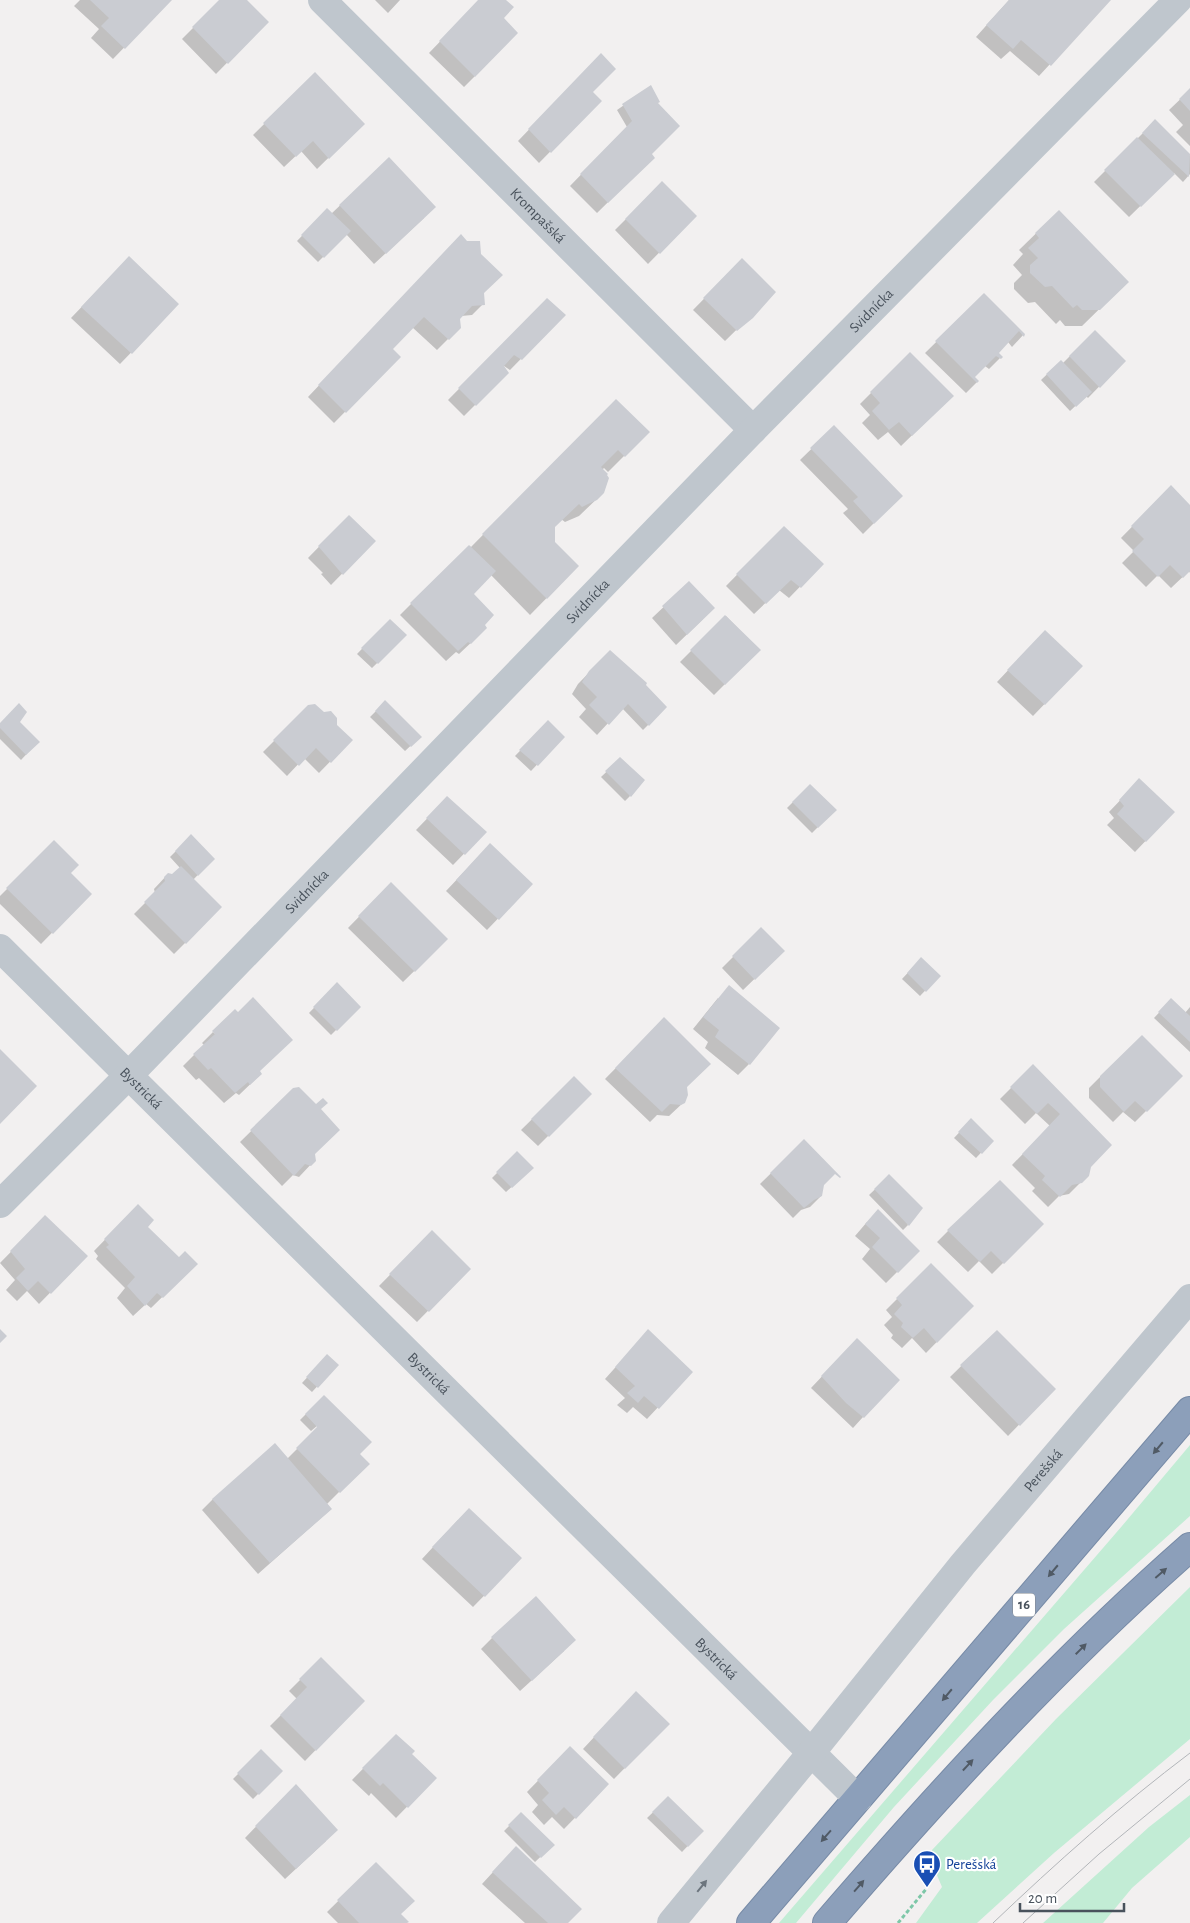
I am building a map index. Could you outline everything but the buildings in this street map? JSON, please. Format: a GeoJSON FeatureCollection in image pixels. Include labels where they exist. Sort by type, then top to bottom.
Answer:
{"type":"FeatureCollection","features":[{"type":"Feature","properties":{"kind":"highway","name":"16"},"geometry":{"type":"LineString","coordinates":[[751,1923],[1190,1411]]}},
{"type":"Feature","properties":{"kind":"highway"},"geometry":{"type":"LineString","coordinates":[[827,1923],[943,1793],[1035,1694],[1132,1598],[1190,1547]]}},
{"type":"Feature","properties":{"kind":"street","name":"Krompašská"},"geometry":{"type":"LineString","coordinates":[[322,0],[753,430]]}},
{"type":"Feature","properties":{"kind":"street","name":"Svidnícka"},"geometry":{"type":"LineString","coordinates":[[0,1204],[128,1076],[753,430],[1178,0]]}},
{"type":"Feature","properties":{"kind":"street","name":"Bystrická"},"geometry":{"type":"LineString","coordinates":[[0,948],[858,1799]]}},
{"type":"Feature","properties":{"kind":"street","name":"Perešská"},"geometry":{"type":"LineString","coordinates":[[671,1923],[812,1753],[963,1564],[1190,1298]]}},
{"type":"Feature","properties":{"kind":"path"},"geometry":{"type":"LineString","coordinates":[[898,1923],[927,1888]]}},
{"type":"Feature","properties":{"kind":"green space"},"geometry":{"type":"Polygon","coordinates":[[[1190,1445],[1190,1516],[1064,1629],[993,1700],[894,1807],[796,1923],[779,1923],[1122,1526],[1190,1445]]]}},
{"type":"Feature","properties":{"kind":"green space"},"geometry":{"type":"Polygon","coordinates":[[[1190,1587],[1190,1739],[1054,1853],[977,1923],[916,1923],[942,1887],[931,1861],[932,1850],[1056,1719],[1190,1587]]]}},
{"type":"Feature","properties":{"kind":"green space"},"geometry":{"type":"Polygon","coordinates":[[[1190,1795],[1190,1837],[1132,1888],[1103,1923],[1043,1923],[1149,1827],[1190,1795]]]}},
{"type":"Feature","properties":{"kind":"tram line"},"geometry":{"type":"LineString","coordinates":[[993,1923],[1089,1835],[1190,1753]]}},
{"type":"Feature","properties":{"kind":"tram line"},"geometry":{"type":"LineString","coordinates":[[1023,1923],[1099,1854],[1190,1779]]}},
{"type":"Feature","properties":{"kind":"place","name":"Perešská"},"geometry":{"type":"Point","coordinates":[927,1888]}}]}
